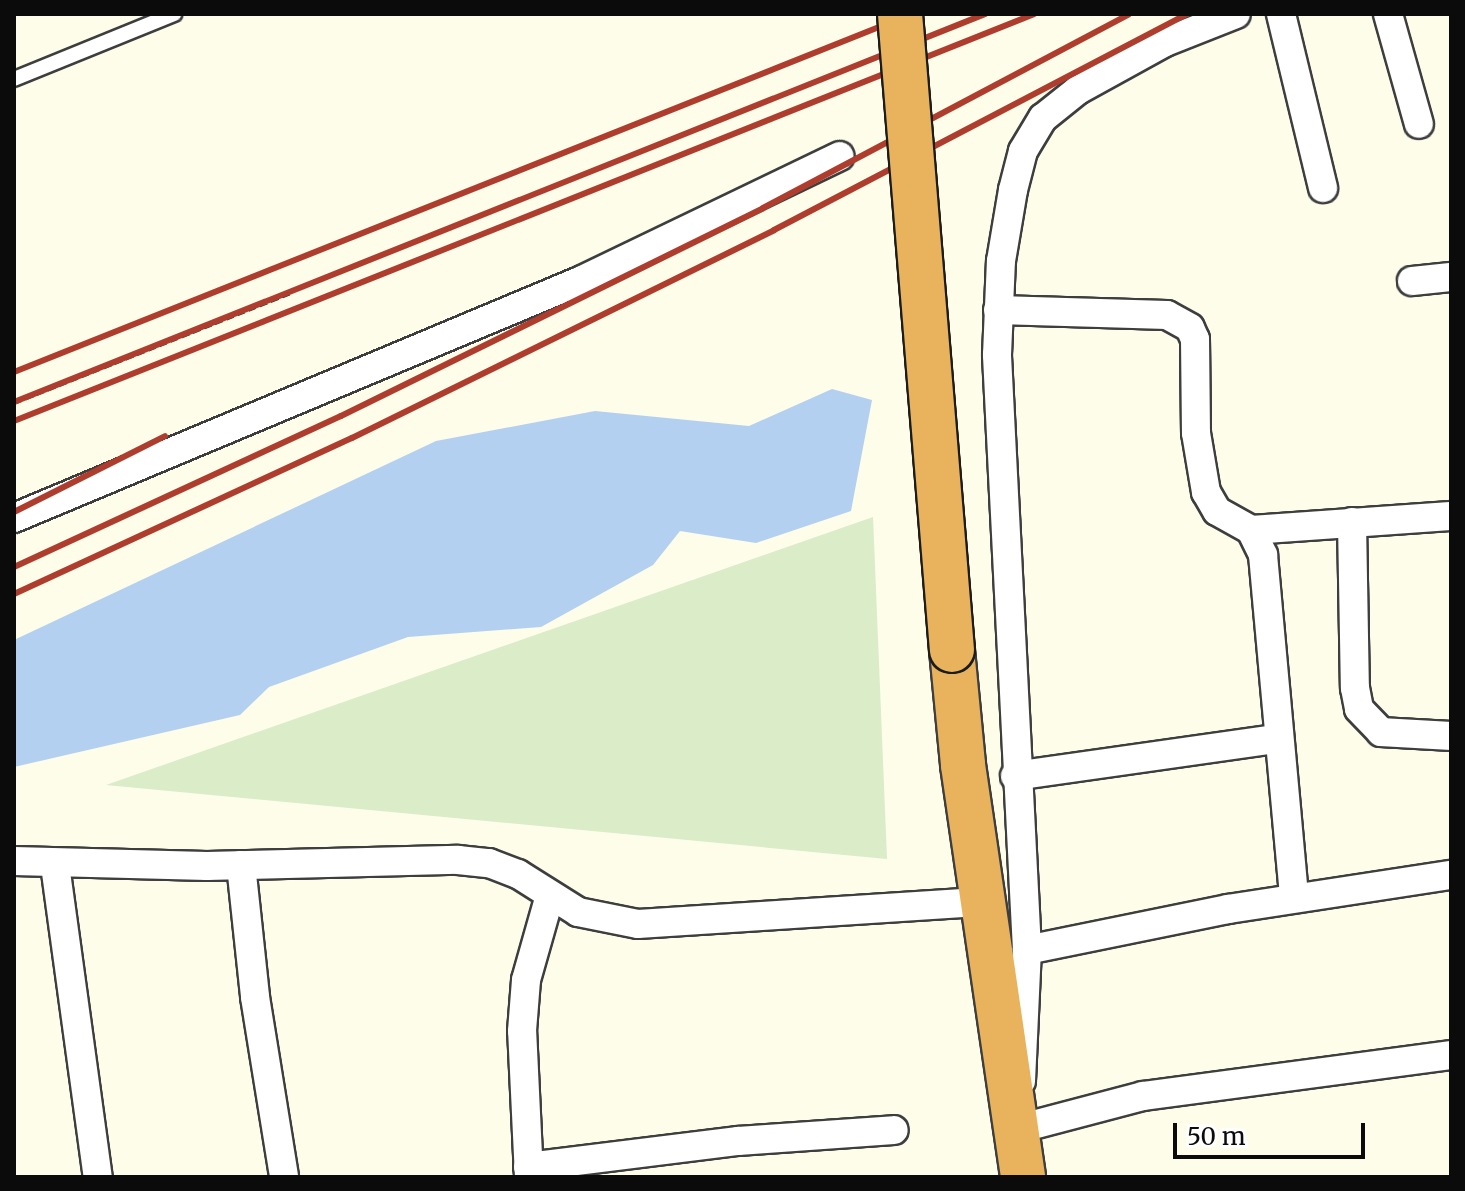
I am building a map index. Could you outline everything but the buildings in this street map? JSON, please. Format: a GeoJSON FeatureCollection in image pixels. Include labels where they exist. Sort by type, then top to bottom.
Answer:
{"type":"FeatureCollection","features":[{"type":"Feature","properties":{"kind":"highway"},"geometry":{"type":"LineString","coordinates":[[900,14],[952,650],[982,902],[1017,1119],[1023,1177]]}},
{"type":"Feature","properties":{"kind":"street"},"geometry":{"type":"LineString","coordinates":[[1236,14],[1113,69],[1043,118],[1023,151],[1013,190],[998,310],[1015,776],[1027,950],[1025,1061],[1017,1119],[1143,1096],[1451,1055]]}},
{"type":"Feature","properties":{"kind":"street"},"geometry":{"type":"LineString","coordinates":[[1281,14],[1323,188]]}},
{"type":"Feature","properties":{"kind":"street"},"geometry":{"type":"LineString","coordinates":[[1388,14],[1419,124]]}},
{"type":"Feature","properties":{"kind":"street"},"geometry":{"type":"LineString","coordinates":[[14,518],[580,281],[840,156]]}},
{"type":"Feature","properties":{"kind":"street"},"geometry":{"type":"LineString","coordinates":[[1412,281],[1451,277]]}},
{"type":"Feature","properties":{"kind":"street"},"geometry":{"type":"LineString","coordinates":[[998,310],[1167,315],[1190,328],[1195,339],[1196,433],[1206,492],[1217,511],[1251,530],[1451,516]]}},
{"type":"Feature","properties":{"kind":"street"},"geometry":{"type":"LineString","coordinates":[[1352,522],[1359,709],[1381,732],[1451,736]]}},
{"type":"Feature","properties":{"kind":"street"},"geometry":{"type":"LineString","coordinates":[[1251,530],[1266,575],[1276,739],[1294,898]]}},
{"type":"Feature","properties":{"kind":"street"},"geometry":{"type":"LineString","coordinates":[[1015,776],[1276,739]]}},
{"type":"Feature","properties":{"kind":"street"},"geometry":{"type":"LineString","coordinates":[[14,861],[55,865],[241,865],[458,860],[504,869],[578,912],[638,924],[982,902]]}},
{"type":"Feature","properties":{"kind":"street"},"geometry":{"type":"LineString","coordinates":[[55,865],[98,1177]]}},
{"type":"Feature","properties":{"kind":"street"},"geometry":{"type":"LineString","coordinates":[[241,865],[255,997],[284,1177]]}},
{"type":"Feature","properties":{"kind":"street"},"geometry":{"type":"LineString","coordinates":[[1027,950],[1294,898],[1451,875]]}},
{"type":"Feature","properties":{"kind":"street"},"geometry":{"type":"LineString","coordinates":[[550,895],[526,980],[523,1092],[528,1172],[738,1141],[894,1130]]}},
{"type":"Feature","properties":{"kind":"lane"},"geometry":{"type":"LineString","coordinates":[[14,79],[174,14]]}},
{"type":"Feature","properties":{"kind":"path"},"geometry":{"type":"LineString","coordinates":[[14,402],[291,292]]}},
{"type":"Feature","properties":{"kind":"green space"},"geometry":{"type":"Polygon","coordinates":[[[873,517],[887,859],[106,785],[873,517]]]}},
{"type":"Feature","properties":{"kind":"water"},"geometry":{"type":"Polygon","coordinates":[[[832,389],[872,400],[851,511],[756,543],[680,531],[653,565],[541,627],[408,637],[269,687],[240,715],[14,767],[14,640],[436,441],[595,411],[749,426],[832,389]]]}},
{"type":"Feature","properties":{"kind":"railway"},"geometry":{"type":"LineString","coordinates":[[14,372],[912,14]]}},
{"type":"Feature","properties":{"kind":"railway"},"geometry":{"type":"LineString","coordinates":[[14,402],[985,14]]}},
{"type":"Feature","properties":{"kind":"railway"},"geometry":{"type":"LineString","coordinates":[[14,421],[1034,14]]}},
{"type":"Feature","properties":{"kind":"railway"},"geometry":{"type":"LineString","coordinates":[[14,567],[341,416],[763,208],[1129,14]]}},
{"type":"Feature","properties":{"kind":"railway"},"geometry":{"type":"LineString","coordinates":[[14,594],[352,438],[774,230],[1188,14]]}},
{"type":"Feature","properties":{"kind":"railway"},"geometry":{"type":"LineString","coordinates":[[14,512],[165,436]]}}]}
